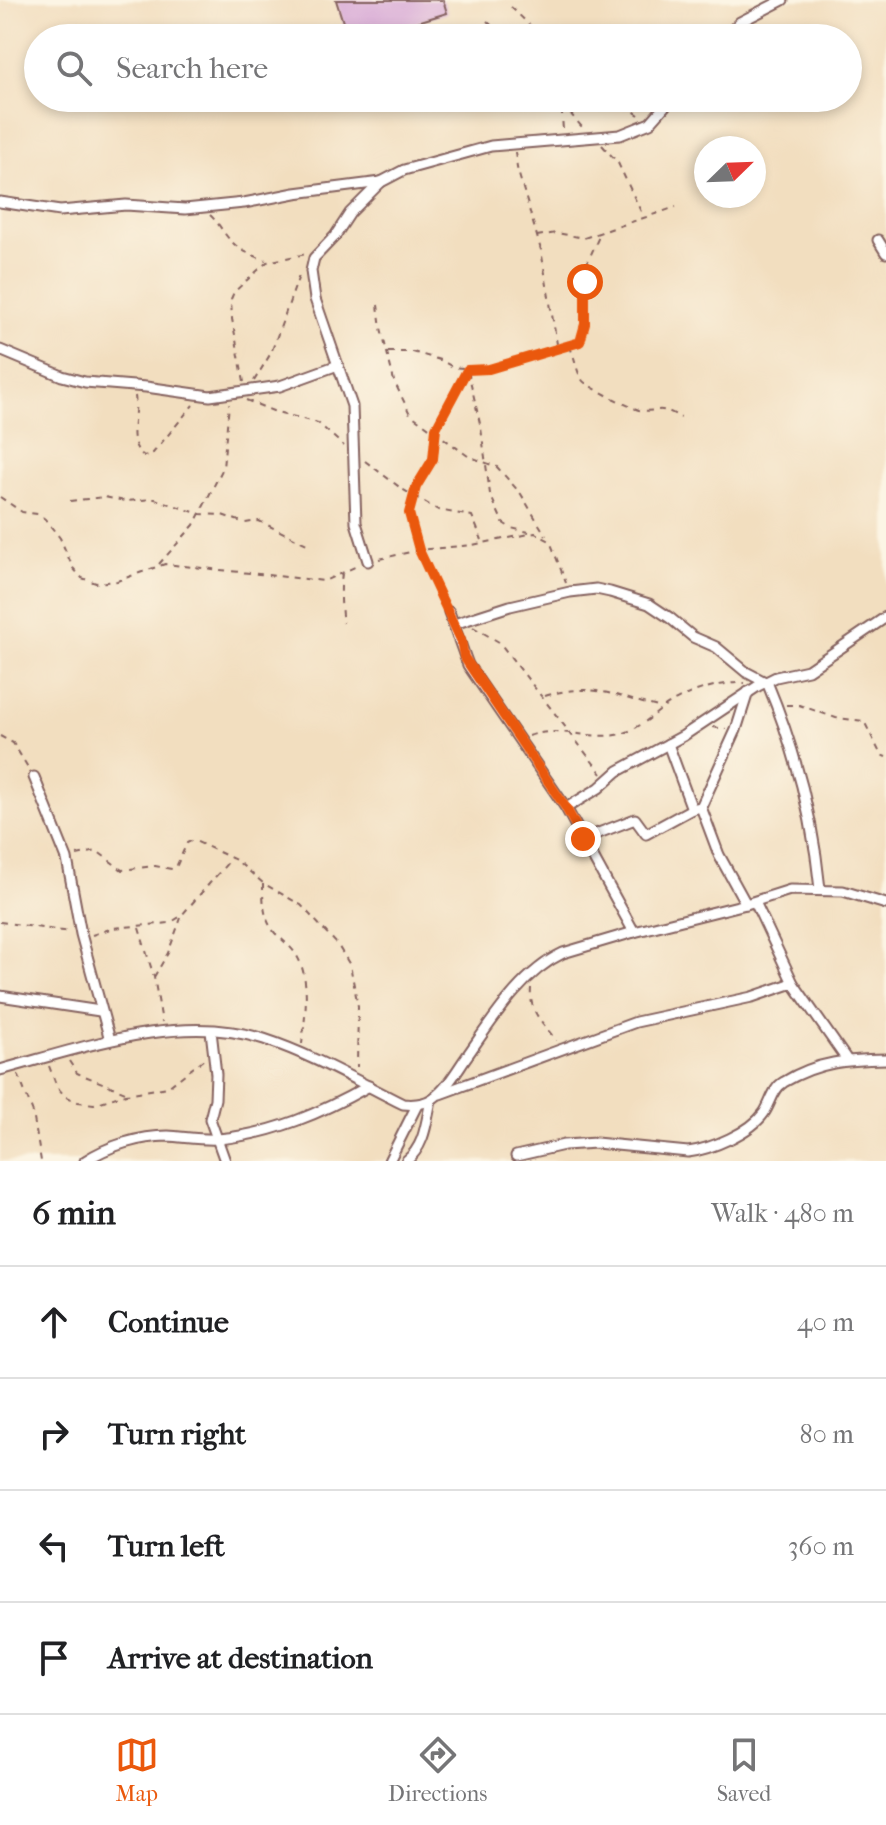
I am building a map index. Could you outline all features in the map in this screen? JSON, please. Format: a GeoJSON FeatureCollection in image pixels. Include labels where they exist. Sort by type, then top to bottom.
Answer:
{"type":"FeatureCollection","features":[{"type":"Feature","properties":{"kind":"street"},"geometry":{"type":"LineString","coordinates":[[738,24],[783,0]]}},
{"type":"Feature","properties":{"kind":"street"},"geometry":{"type":"LineString","coordinates":[[368,561],[356,523],[352,406],[315,299],[311,271],[317,254],[335,236],[347,216],[381,182],[404,170],[446,157],[515,143],[620,135],[650,123],[660,112]]}},
{"type":"Feature","properties":{"kind":"street"},"geometry":{"type":"LineString","coordinates":[[0,202],[65,211],[126,205],[177,209],[244,203],[381,182]]}},
{"type":"Feature","properties":{"kind":"street"},"geometry":{"type":"LineString","coordinates":[[878,240],[886,253]]}},
{"type":"Feature","properties":{"kind":"street"},"geometry":{"type":"LineString","coordinates":[[0,350],[67,378],[207,396],[280,386],[338,365]]}},
{"type":"Feature","properties":{"kind":"street"},"geometry":{"type":"LineString","coordinates":[[458,623],[570,592],[596,589],[649,604],[693,637],[716,647],[763,683],[777,706],[793,749],[808,806],[820,889]]}},
{"type":"Feature","properties":{"kind":"street"},"geometry":{"type":"LineString","coordinates":[[449,612],[458,623],[461,652],[468,665],[566,808],[634,932]]}},
{"type":"Feature","properties":{"kind":"street"},"geometry":{"type":"LineString","coordinates":[[566,808],[599,788],[606,779],[700,726],[763,683],[808,670],[886,617]]}},
{"type":"Feature","properties":{"kind":"street"},"geometry":{"type":"LineString","coordinates":[[583,839],[635,819],[646,834],[697,808],[736,730],[748,692]]}},
{"type":"Feature","properties":{"kind":"street"},"geometry":{"type":"LineString","coordinates":[[668,744],[719,855],[750,903],[793,983],[847,1060]]}},
{"type":"Feature","properties":{"kind":"street"},"geometry":{"type":"LineString","coordinates":[[34,777],[67,859],[81,934],[110,1040]]}},
{"type":"Feature","properties":{"kind":"street"},"geometry":{"type":"LineString","coordinates":[[406,1161],[422,1142],[434,1098],[497,1013],[529,978],[563,953],[790,890],[820,889],[854,893],[886,904]]}},
{"type":"Feature","properties":{"kind":"street"},"geometry":{"type":"LineString","coordinates":[[0,1070],[110,1040],[163,1031],[211,1031],[252,1036],[300,1053],[403,1104],[417,1105],[646,1019],[752,997],[793,983]]}},
{"type":"Feature","properties":{"kind":"street"},"geometry":{"type":"LineString","coordinates":[[0,996],[100,1011]]}},
{"type":"Feature","properties":{"kind":"street"},"geometry":{"type":"LineString","coordinates":[[211,1031],[215,1099],[210,1119],[225,1161]]}},
{"type":"Feature","properties":{"kind":"street"},"geometry":{"type":"LineString","coordinates":[[516,1156],[564,1145],[596,1143],[688,1152],[703,1150],[758,1120],[784,1081],[821,1064],[886,1059]]}},
{"type":"Feature","properties":{"kind":"street"},"geometry":{"type":"LineString","coordinates":[[85,1161],[100,1152],[151,1137],[216,1139],[279,1127],[328,1109],[369,1086]]}},
{"type":"Feature","properties":{"kind":"street"},"geometry":{"type":"LineString","coordinates":[[389,1161],[417,1105]]}},
{"type":"Feature","properties":{"kind":"path"},"geometry":{"type":"LineString","coordinates":[[511,7],[529,24]]}},
{"type":"Feature","properties":{"kind":"path"},"geometry":{"type":"LineString","coordinates":[[487,21],[490,24]]}},
{"type":"Feature","properties":{"kind":"path"},"geometry":{"type":"LineString","coordinates":[[562,112],[564,140]]}},
{"type":"Feature","properties":{"kind":"path"},"geometry":{"type":"LineString","coordinates":[[570,112],[618,163],[644,218]]}},
{"type":"Feature","properties":{"kind":"path"},"geometry":{"type":"LineString","coordinates":[[635,112],[650,123]]}},
{"type":"Feature","properties":{"kind":"path"},"geometry":{"type":"LineString","coordinates":[[515,143],[517,168],[537,236],[558,347]]}},
{"type":"Feature","properties":{"kind":"path"},"geometry":{"type":"LineString","coordinates":[[200,207],[221,226],[230,241],[247,253],[269,261]]}},
{"type":"Feature","properties":{"kind":"path"},"geometry":{"type":"LineString","coordinates":[[537,236],[557,233],[584,238],[676,207]]}},
{"type":"Feature","properties":{"kind":"path"},"geometry":{"type":"LineString","coordinates":[[388,352],[415,353],[468,370],[489,369],[583,339],[588,261],[601,232]]}},
{"type":"Feature","properties":{"kind":"path"},"geometry":{"type":"LineString","coordinates":[[158,565],[192,529],[223,468],[238,394],[244,380],[232,319],[232,296],[257,268],[269,261],[317,254]]}},
{"type":"Feature","properties":{"kind":"path"},"geometry":{"type":"LineString","coordinates":[[238,394],[271,353],[302,269],[317,254]]}},
{"type":"Feature","properties":{"kind":"path"},"geometry":{"type":"LineString","coordinates":[[378,305],[394,381],[409,412],[459,450],[496,465],[521,494],[547,537],[570,592]]}},
{"type":"Feature","properties":{"kind":"path"},"geometry":{"type":"LineString","coordinates":[[568,345],[588,386],[635,408],[661,408],[681,418]]}},
{"type":"Feature","properties":{"kind":"path"},"geometry":{"type":"LineString","coordinates":[[449,612],[419,550],[409,513],[413,495],[433,459],[435,430],[468,370]]}},
{"type":"Feature","properties":{"kind":"path"},"geometry":{"type":"LineString","coordinates":[[468,370],[481,428],[490,494],[501,520],[511,528],[547,537]]}},
{"type":"Feature","properties":{"kind":"path"},"geometry":{"type":"LineString","coordinates":[[134,386],[137,412],[134,442],[138,452],[145,457],[153,453],[194,404],[207,396]]}},
{"type":"Feature","properties":{"kind":"path"},"geometry":{"type":"LineString","coordinates":[[238,394],[273,411],[318,423],[354,454],[413,495],[438,510],[472,516],[483,543]]}},
{"type":"Feature","properties":{"kind":"path"},"geometry":{"type":"LineString","coordinates":[[0,497],[22,512],[38,514],[45,519],[60,538],[73,568],[89,581],[117,581],[158,565],[182,565],[322,581],[368,561],[419,550],[483,543],[530,532]]}},
{"type":"Feature","properties":{"kind":"path"},"geometry":{"type":"LineString","coordinates":[[70,501],[104,497],[125,501],[147,498],[200,514],[222,515],[245,523],[259,521],[311,546]]}},
{"type":"Feature","properties":{"kind":"path"},"geometry":{"type":"LineString","coordinates":[[343,572],[340,590],[343,623]]}},
{"type":"Feature","properties":{"kind":"path"},"geometry":{"type":"LineString","coordinates":[[458,623],[499,642],[606,779]]}},
{"type":"Feature","properties":{"kind":"path"},"geometry":{"type":"LineString","coordinates":[[520,741],[547,732],[587,737],[625,733],[664,708],[710,687],[730,683],[763,683]]}},
{"type":"Feature","properties":{"kind":"path"},"geometry":{"type":"LineString","coordinates":[[543,697],[569,689],[590,689],[664,708]]}},
{"type":"Feature","properties":{"kind":"path"},"geometry":{"type":"LineString","coordinates":[[777,706],[799,705],[836,718],[864,721],[877,750],[886,757]]}},
{"type":"Feature","properties":{"kind":"path"},"geometry":{"type":"LineString","coordinates":[[700,726],[736,730]]}},
{"type":"Feature","properties":{"kind":"path"},"geometry":{"type":"LineString","coordinates":[[0,736],[17,749],[34,777]]}},
{"type":"Feature","properties":{"kind":"path"},"geometry":{"type":"LineString","coordinates":[[67,859],[93,851],[106,856],[118,870],[155,866],[172,869],[187,843],[193,840],[231,858],[263,883],[304,907],[348,960],[358,1006],[356,1080]]}},
{"type":"Feature","properties":{"kind":"path"},"geometry":{"type":"LineString","coordinates":[[0,922],[94,935],[113,928],[170,923],[181,916],[231,858]]}},
{"type":"Feature","properties":{"kind":"path"},"geometry":{"type":"LineString","coordinates":[[263,883],[267,921],[296,953],[303,970],[305,1004],[300,1053]]}},
{"type":"Feature","properties":{"kind":"path"},"geometry":{"type":"LineString","coordinates":[[154,977],[168,953],[181,916]]}},
{"type":"Feature","properties":{"kind":"path"},"geometry":{"type":"LineString","coordinates":[[139,928],[154,977],[163,1031]]}},
{"type":"Feature","properties":{"kind":"path"},"geometry":{"type":"LineString","coordinates":[[529,978],[531,1004],[543,1026],[566,1050]]}},
{"type":"Feature","properties":{"kind":"path"},"geometry":{"type":"LineString","coordinates":[[65,1052],[77,1073],[130,1094]]}},
{"type":"Feature","properties":{"kind":"path"},"geometry":{"type":"LineString","coordinates":[[46,1058],[57,1087],[70,1100],[94,1104],[168,1087],[194,1065],[214,1055]]}},
{"type":"Feature","properties":{"kind":"path"},"geometry":{"type":"LineString","coordinates":[[15,1066],[33,1113],[41,1161]]}},
{"type":"Feature","properties":{"kind":"building"},"geometry":{"type":"Polygon","coordinates":[[[336,0],[443,0],[447,13],[411,24],[344,24],[336,0]]]}},
{"type":"Feature","properties":{"kind":"route"},"geometry":{"type":"LineString","coordinates":[[583,839],[566,808],[464,657],[461,640],[416,541],[409,513],[416,487],[433,459],[435,430],[467,370],[489,369],[580,342],[585,324],[585,282]]}}]}
